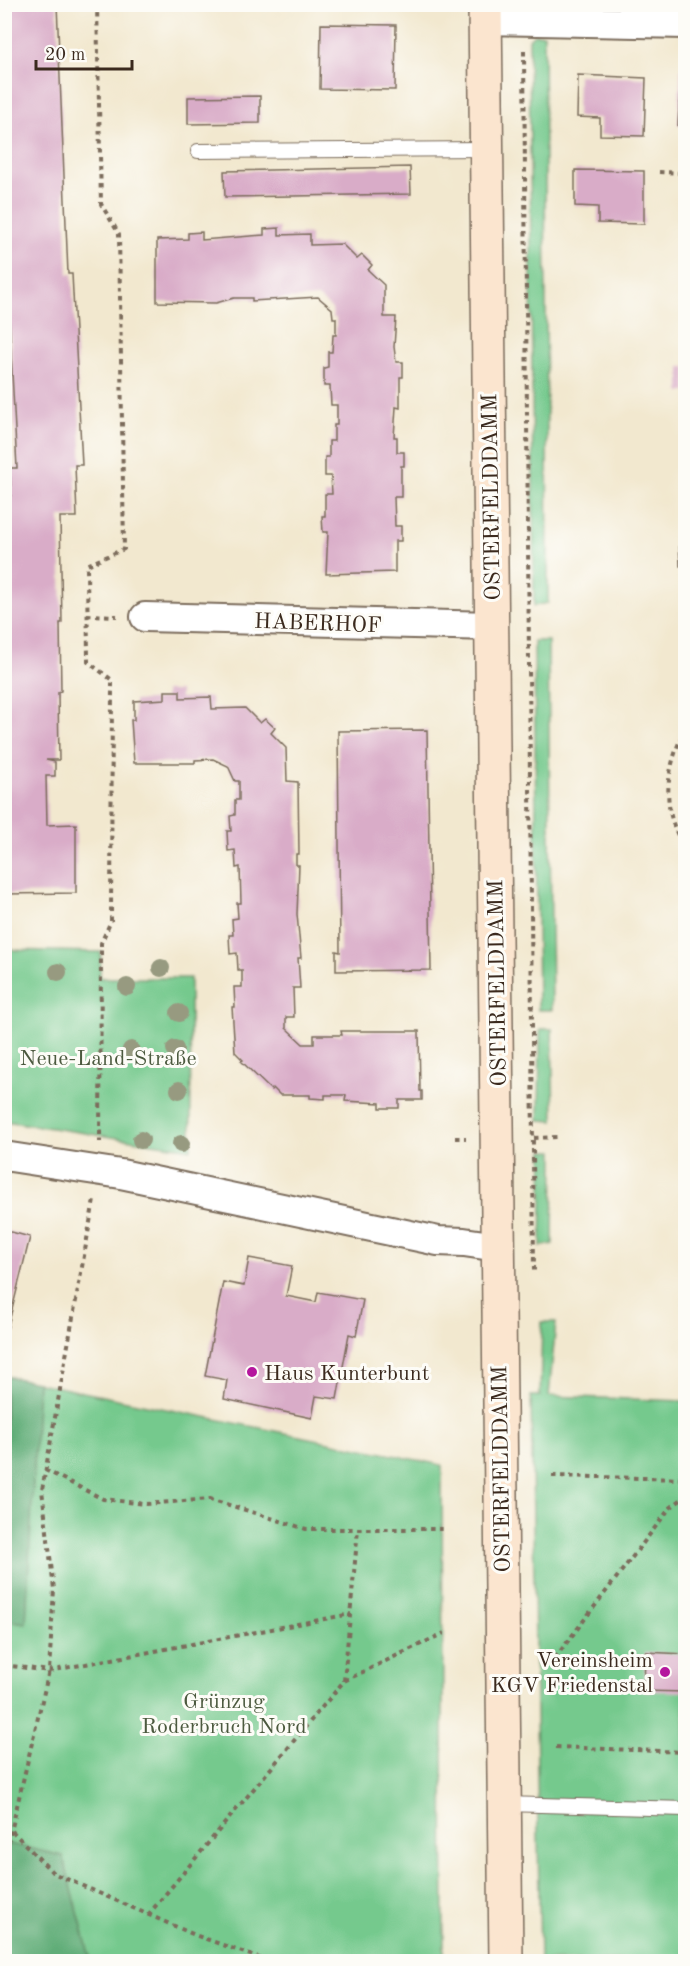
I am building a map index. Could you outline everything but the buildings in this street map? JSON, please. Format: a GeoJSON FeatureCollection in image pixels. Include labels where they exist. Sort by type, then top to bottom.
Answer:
{"type":"FeatureCollection","features":[{"type":"Feature","properties":{"kind":"street"},"geometry":{"type":"LineString","coordinates":[[485,12],[686,24]]}},
{"type":"Feature","properties":{"kind":"street","name":"OSTERFELDDAMM"},"geometry":{"type":"LineString","coordinates":[[485,12],[506,1962]]}},
{"type":"Feature","properties":{"kind":"street","name":"HABERHOF"},"geometry":{"type":"LineString","coordinates":[[145,617],[492,627]]}},
{"type":"Feature","properties":{"kind":"street"},"geometry":{"type":"LineString","coordinates":[[4,1156],[99,1171],[438,1241],[498,1247]]}},
{"type":"Feature","properties":{"kind":"lane"},"geometry":{"type":"LineString","coordinates":[[198,151],[486,149]]}},
{"type":"Feature","properties":{"kind":"lane"},"geometry":{"type":"LineString","coordinates":[[504,1804],[686,1809]]}},
{"type":"Feature","properties":{"kind":"path"},"geometry":{"type":"LineString","coordinates":[[4,1861],[49,1671],[54,1589],[42,1490],[99,1171],[101,943],[111,921],[112,680],[88,662],[87,565],[124,549],[119,234],[101,204],[97,4]]}},
{"type":"Feature","properties":{"kind":"path"},"geometry":{"type":"LineString","coordinates":[[659,172],[686,173]]}},
{"type":"Feature","properties":{"kind":"path"},"geometry":{"type":"LineString","coordinates":[[686,727],[672,762],[667,797],[676,836],[686,849]]}},
{"type":"Feature","properties":{"kind":"path"},"geometry":{"type":"LineString","coordinates":[[523,1138],[558,1137]]}},
{"type":"Feature","properties":{"kind":"path"},"geometry":{"type":"LineString","coordinates":[[45,1470],[103,1499],[146,1504],[210,1498],[306,1529],[445,1530]]}},
{"type":"Feature","properties":{"kind":"path"},"geometry":{"type":"LineString","coordinates":[[552,1476],[686,1479]]}},
{"type":"Feature","properties":{"kind":"path"},"geometry":{"type":"LineString","coordinates":[[555,1658],[670,1508],[686,1496]]}},
{"type":"Feature","properties":{"kind":"path"},"geometry":{"type":"LineString","coordinates":[[344,1681],[358,1529]]}},
{"type":"Feature","properties":{"kind":"path"},"geometry":{"type":"LineString","coordinates":[[4,1665],[49,1671],[351,1614]]}},
{"type":"Feature","properties":{"kind":"path"},"geometry":{"type":"LineString","coordinates":[[148,1915],[344,1681],[444,1633]]}},
{"type":"Feature","properties":{"kind":"path"},"geometry":{"type":"LineString","coordinates":[[556,1747],[686,1752]]}},
{"type":"Feature","properties":{"kind":"path"},"geometry":{"type":"LineString","coordinates":[[4,1827],[12,1830],[53,1873],[195,1935],[270,1962]]}},
{"type":"Feature","properties":{"kind":"green space"},"geometry":{"type":"Polygon","coordinates":[[[534,34],[544,34],[548,603],[534,606],[529,39],[534,34]]]}},
{"type":"Feature","properties":{"kind":"green space"},"geometry":{"type":"Polygon","coordinates":[[[534,641],[548,641],[552,1010],[538,1010],[534,641]]]}},
{"type":"Feature","properties":{"kind":"green space","name":"Neue-Land-Straße"},"geometry":{"type":"Polygon","coordinates":[[[4,950],[101,952],[100,978],[190,978],[191,1149],[5,1121],[4,950]]]}},
{"type":"Feature","properties":{"kind":"green space"},"geometry":{"type":"Polygon","coordinates":[[[540,1029],[552,1029],[554,1121],[539,1120],[540,1029]]]}},
{"type":"Feature","properties":{"kind":"green space"},"geometry":{"type":"Polygon","coordinates":[[[543,1151],[554,1151],[553,1244],[541,1246],[543,1151]]]}},
{"type":"Feature","properties":{"kind":"green space"},"geometry":{"type":"Polygon","coordinates":[[[542,1322],[556,1322],[549,1396],[685,1401],[685,1961],[540,1961],[531,1396],[540,1396],[542,1322]]]}},
{"type":"Feature","properties":{"kind":"green space","name":"Grünzug Roderbruch Nord"},"geometry":{"type":"Polygon","coordinates":[[[4,1376],[442,1465],[444,1961],[5,1961],[4,1376]]]}},
{"type":"Feature","properties":{"kind":"green space"},"geometry":{"type":"Polygon","coordinates":[[[5,1376],[38,1382],[26,1623],[5,1620],[5,1376]]]}},
{"type":"Feature","properties":{"kind":"green space"},"geometry":{"type":"Polygon","coordinates":[[[5,1843],[63,1856],[91,1961],[5,1961],[5,1843]]]}},
{"type":"Feature","properties":{"kind":"place","name":"Haus Kunterbunt"},"geometry":{"type":"Point","coordinates":[252,1372]}},
{"type":"Feature","properties":{"kind":"place","name":"Vereinsheim KGV Friedenstal"},"geometry":{"type":"Point","coordinates":[665,1672]}}]}
